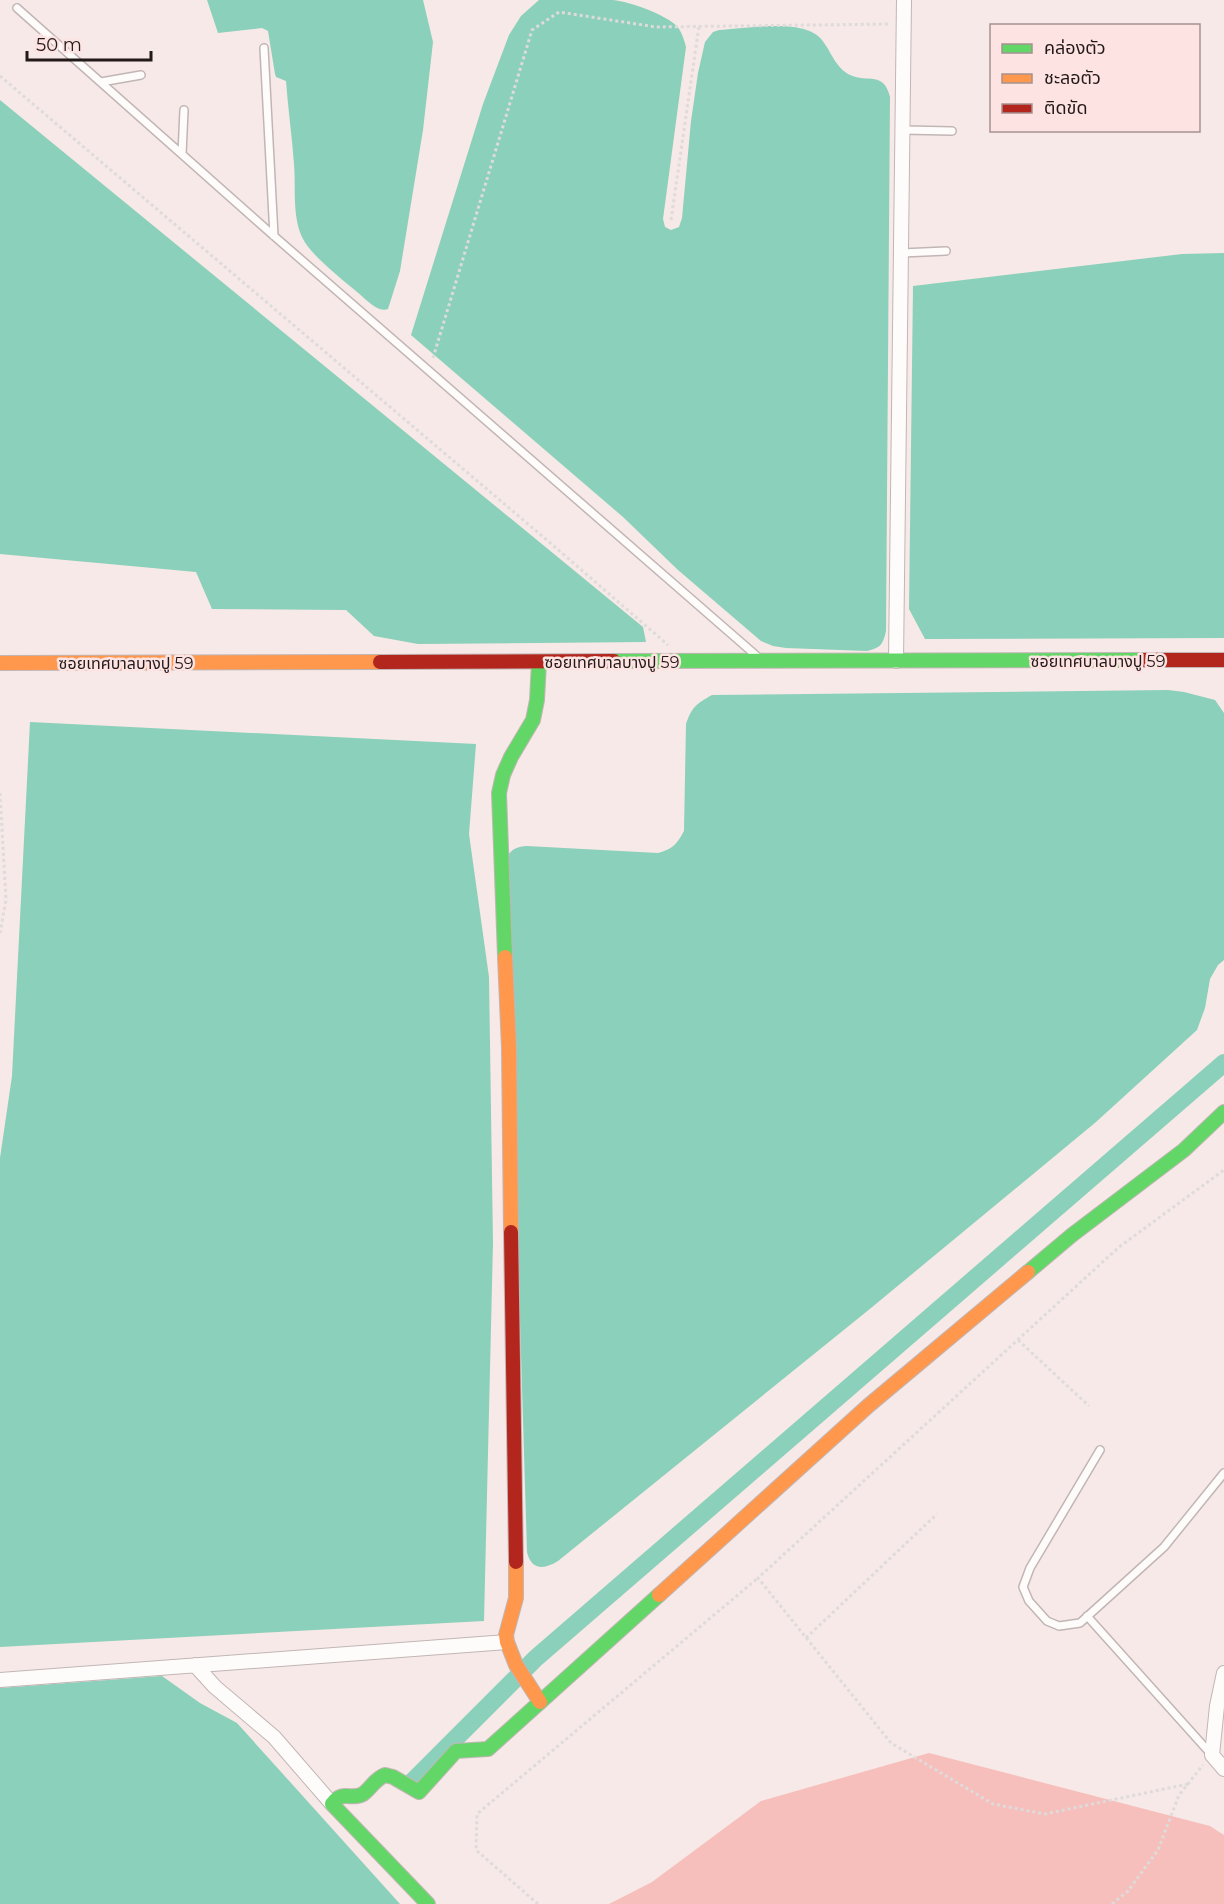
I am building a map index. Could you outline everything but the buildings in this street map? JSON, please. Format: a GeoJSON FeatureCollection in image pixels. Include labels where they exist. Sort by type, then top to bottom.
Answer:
{"type":"FeatureCollection","features":[{"type":"Feature","properties":{"kind":"street"},"geometry":{"type":"LineString","coordinates":[[896,661],[904,0]]}},
{"type":"Feature","properties":{"kind":"street","name":"ซอยเทศบาลบางปู 59"},"geometry":{"type":"LineString","coordinates":[[0,663],[1224,660]]}},
{"type":"Feature","properties":{"kind":"street"},"geometry":{"type":"LineString","coordinates":[[539,662],[537,700],[533,720],[511,757],[503,775],[499,794],[509,1048],[516,1598],[506,1635],[516,1665],[540,1702]]}},
{"type":"Feature","properties":{"kind":"street"},"geometry":{"type":"LineString","coordinates":[[332,1804],[342,1795],[363,1794],[386,1774],[411,1790],[419,1792],[456,1751],[488,1749],[868,1406],[1072,1235],[1184,1150],[1224,1112]]}},
{"type":"Feature","properties":{"kind":"street"},"geometry":{"type":"LineString","coordinates":[[0,1680],[507,1642]]}},
{"type":"Feature","properties":{"kind":"street"},"geometry":{"type":"LineString","coordinates":[[195,1665],[215,1688],[274,1737],[332,1804],[428,1904]]}},
{"type":"Feature","properties":{"kind":"street"},"geometry":{"type":"LineString","coordinates":[[1224,1673],[1217,1706],[1212,1755],[1224,1769]]}},
{"type":"Feature","properties":{"kind":"lane"},"geometry":{"type":"LineString","coordinates":[[17,8],[274,236],[763,661]]}},
{"type":"Feature","properties":{"kind":"lane"},"geometry":{"type":"LineString","coordinates":[[264,48],[274,236]]}},
{"type":"Feature","properties":{"kind":"lane"},"geometry":{"type":"LineString","coordinates":[[101,82],[141,75]]}},
{"type":"Feature","properties":{"kind":"lane"},"geometry":{"type":"LineString","coordinates":[[182,154],[184,110]]}},
{"type":"Feature","properties":{"kind":"lane"},"geometry":{"type":"LineString","coordinates":[[903,130],[952,131]]}},
{"type":"Feature","properties":{"kind":"lane"},"geometry":{"type":"LineString","coordinates":[[902,253],[946,251]]}},
{"type":"Feature","properties":{"kind":"lane"},"geometry":{"type":"LineString","coordinates":[[1100,1450],[1030,1568],[1023,1587],[1029,1601],[1047,1621],[1059,1626],[1080,1623],[1164,1546],[1224,1473]]}},
{"type":"Feature","properties":{"kind":"lane"},"geometry":{"type":"LineString","coordinates":[[1087,1617],[1212,1755]]}},
{"type":"Feature","properties":{"kind":"path"},"geometry":{"type":"LineString","coordinates":[[429,370],[532,30],[559,12],[656,27],[904,24]]}},
{"type":"Feature","properties":{"kind":"path"},"geometry":{"type":"LineString","coordinates":[[671,219],[699,27]]}},
{"type":"Feature","properties":{"kind":"path"},"geometry":{"type":"LineString","coordinates":[[0,76],[665,641],[680,662]]}},
{"type":"Feature","properties":{"kind":"path"},"geometry":{"type":"LineString","coordinates":[[0,793],[6,900],[0,933]]}},
{"type":"Feature","properties":{"kind":"path"},"geometry":{"type":"LineString","coordinates":[[538,1904],[476,1850],[477,1814],[758,1578],[1119,1247],[1224,1170]]}},
{"type":"Feature","properties":{"kind":"path"},"geometry":{"type":"LineString","coordinates":[[1018,1340],[1089,1406]]}},
{"type":"Feature","properties":{"kind":"path"},"geometry":{"type":"LineString","coordinates":[[806,1638],[937,1514]]}},
{"type":"Feature","properties":{"kind":"path"},"geometry":{"type":"LineString","coordinates":[[758,1578],[891,1743],[993,1804],[1046,1814],[1188,1785]]}},
{"type":"Feature","properties":{"kind":"path"},"geometry":{"type":"LineString","coordinates":[[1112,1904],[1128,1891],[1158,1850],[1179,1796],[1212,1755]]}},
{"type":"Feature","properties":{"kind":"shaded area"},"geometry":{"type":"Polygon","coordinates":[[[207,0],[423,0],[433,42],[423,130],[400,271],[388,309],[380,309],[371,304],[327,266],[306,244],[299,228],[296,210],[286,81],[276,77],[268,31],[262,28],[218,33],[207,0]]]}},
{"type":"Feature","properties":{"kind":"shaded area"},"geometry":{"type":"Polygon","coordinates":[[[539,0],[620,1],[664,17],[680,31],[686,47],[663,219],[665,227],[671,230],[679,227],[682,218],[698,73],[705,42],[713,32],[774,26],[802,29],[822,40],[837,64],[845,72],[879,81],[887,89],[890,97],[886,631],[882,643],[875,649],[867,651],[786,648],[761,641],[678,570],[623,517],[411,335],[483,104],[509,35],[521,16],[539,0]]]}},
{"type":"Feature","properties":{"kind":"shaded area"},"geometry":{"type":"Polygon","coordinates":[[[0,100],[643,627],[646,642],[418,644],[374,636],[346,610],[212,609],[196,572],[0,554],[0,100]]]}},
{"type":"Feature","properties":{"kind":"shaded area"},"geometry":{"type":"Polygon","coordinates":[[[1224,253],[1224,638],[925,639],[909,609],[913,286],[1182,254],[1224,253]]]}},
{"type":"Feature","properties":{"kind":"shaded area"},"geometry":{"type":"Polygon","coordinates":[[[1168,690],[1215,700],[1224,713],[1224,960],[1218,965],[1210,979],[1205,1008],[1197,1030],[1096,1122],[871,1308],[558,1561],[543,1567],[535,1565],[527,1552],[506,859],[510,853],[517,848],[527,846],[658,853],[674,845],[684,831],[686,724],[695,707],[712,695],[1168,690]]]}},
{"type":"Feature","properties":{"kind":"shaded area"},"geometry":{"type":"Polygon","coordinates":[[[30,722],[476,744],[469,834],[489,977],[493,1243],[484,1621],[0,1647],[0,1158],[12,1076],[30,722]]]}},
{"type":"Feature","properties":{"kind":"shaded area"},"geometry":{"type":"Polygon","coordinates":[[[162,1676],[200,1703],[237,1723],[400,1904],[0,1904],[0,1688],[162,1676]]]}},
{"type":"Feature","properties":{"kind":"shaded area"},"geometry":{"type":"Polygon","coordinates":[[[929,1753],[1210,1826],[1224,1835],[1224,1904],[609,1904],[652,1882],[761,1801],[929,1753]]]}},
{"type":"Feature","properties":{"kind":"waterway"},"geometry":{"type":"LineString","coordinates":[[412,1782],[536,1658],[1224,1063]]}},
{"type":"Feature","properties":{"kind":"traffic: fast"},"geometry":{"type":"LineString","coordinates":[[614,661],[1143,660]]}},
{"type":"Feature","properties":{"kind":"traffic: fast"},"geometry":{"type":"LineString","coordinates":[[505,957],[499,793],[503,775],[511,757],[533,720],[537,700],[539,662]]}},
{"type":"Feature","properties":{"kind":"traffic: fast"},"geometry":{"type":"LineString","coordinates":[[1028,1272],[1072,1235],[1184,1150],[1224,1112]]}},
{"type":"Feature","properties":{"kind":"traffic: fast"},"geometry":{"type":"LineString","coordinates":[[428,1904],[332,1804],[343,1796],[363,1794],[385,1775],[419,1792],[456,1751],[488,1749],[659,1595]]}},
{"type":"Feature","properties":{"kind":"traffic: slow"},"geometry":{"type":"LineString","coordinates":[[0,663],[380,662]]}},
{"type":"Feature","properties":{"kind":"traffic: slow"},"geometry":{"type":"LineString","coordinates":[[505,957],[509,1048],[511,1232]]}},
{"type":"Feature","properties":{"kind":"traffic: slow"},"geometry":{"type":"LineString","coordinates":[[659,1595],[868,1406],[1028,1272]]}},
{"type":"Feature","properties":{"kind":"traffic: slow"},"geometry":{"type":"LineString","coordinates":[[516,1562],[516,1598],[506,1635],[507,1642],[516,1665],[540,1702]]}},
{"type":"Feature","properties":{"kind":"traffic: jam"},"geometry":{"type":"LineString","coordinates":[[1143,660],[1224,660]]}},
{"type":"Feature","properties":{"kind":"traffic: jam"},"geometry":{"type":"LineString","coordinates":[[380,662],[614,661]]}},
{"type":"Feature","properties":{"kind":"traffic: jam"},"geometry":{"type":"LineString","coordinates":[[511,1232],[516,1562]]}}]}
